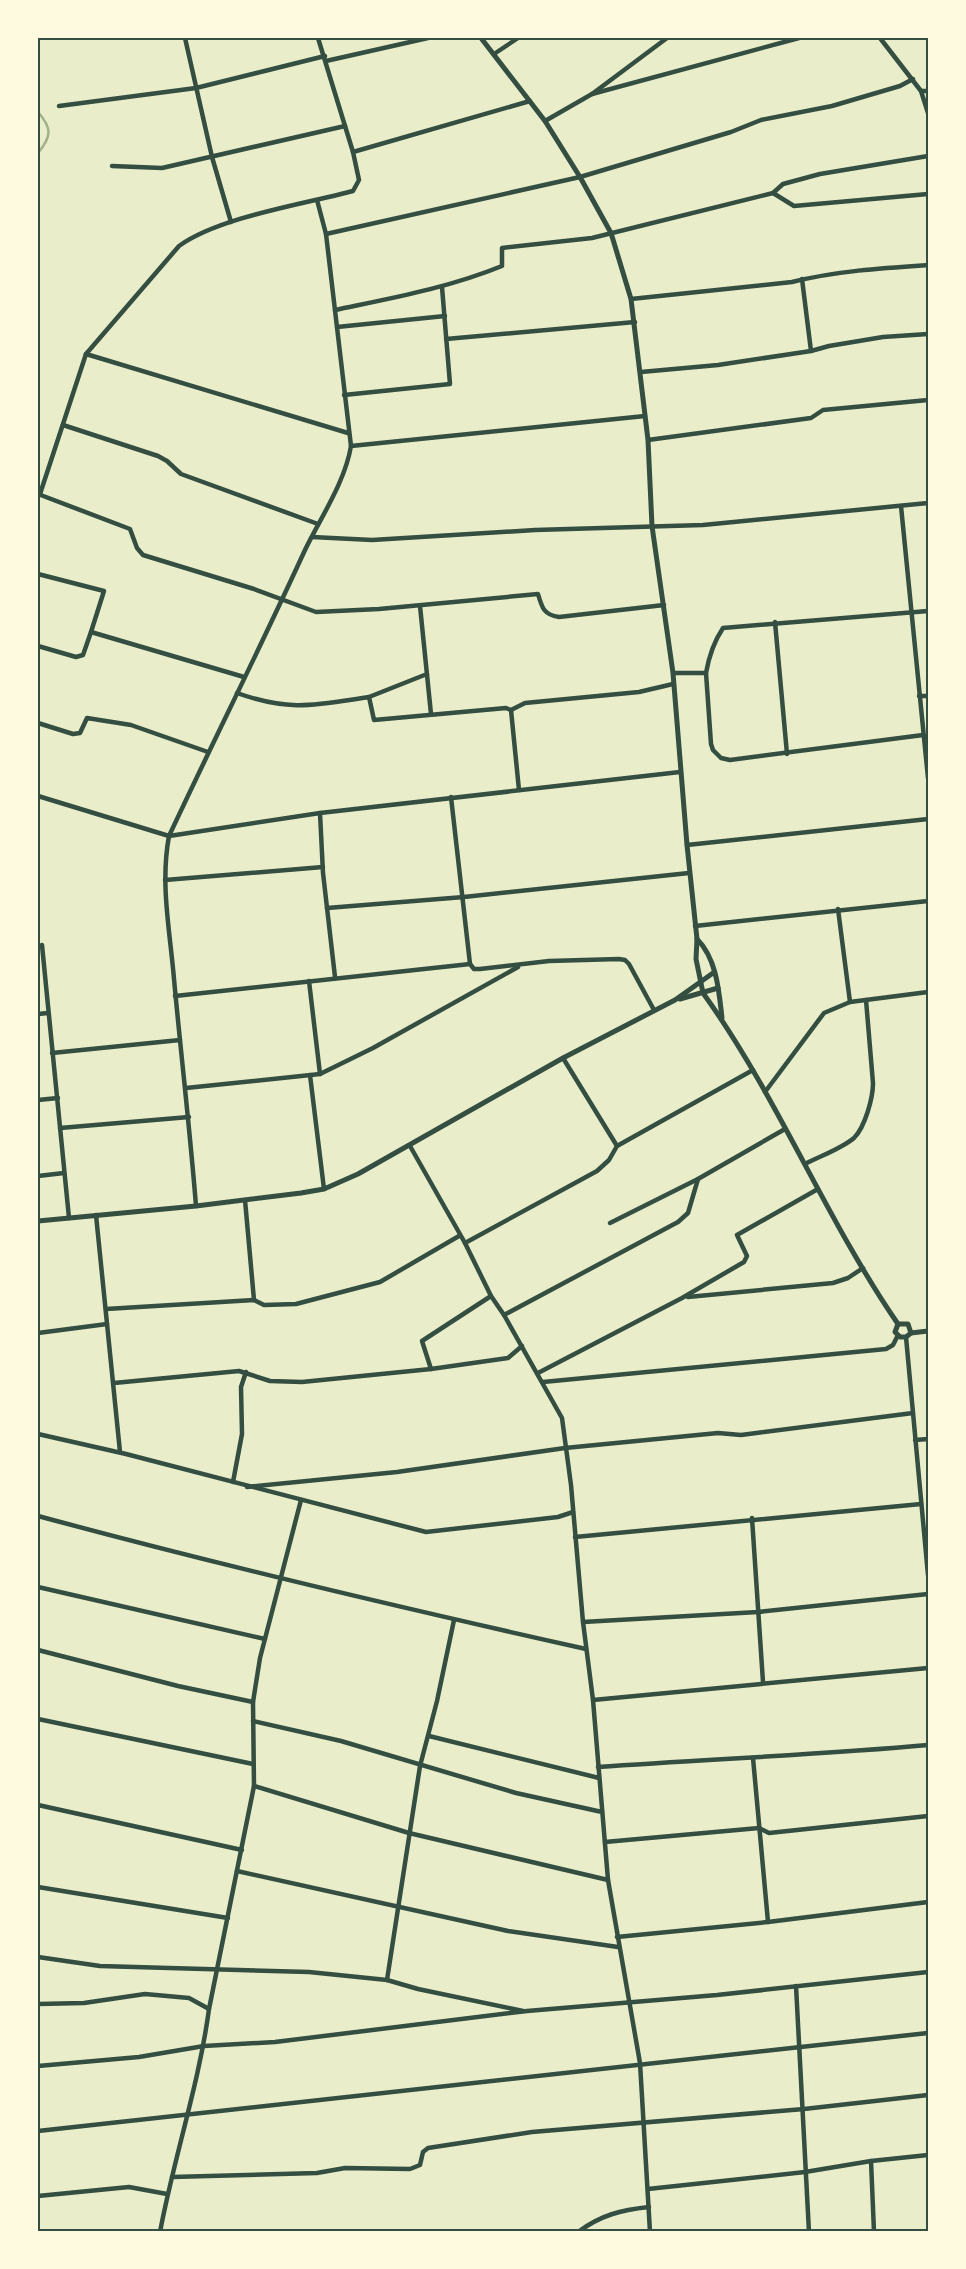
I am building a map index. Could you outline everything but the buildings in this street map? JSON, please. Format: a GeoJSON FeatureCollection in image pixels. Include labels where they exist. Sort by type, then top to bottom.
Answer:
{"type":"FeatureCollection","features":[{"type":"Feature","properties":{"kind":"street"},"geometry":{"type":"LineString","coordinates":[[185,38],[212,158],[231,222]]}},
{"type":"Feature","properties":{"kind":"street"},"geometry":{"type":"LineString","coordinates":[[318,38],[326,58],[353,152],[359,180],[357,186],[353,191],[231,222],[189,239],[179,246],[86,354],[39,494],[130,529],[137,548],[143,555],[316,612],[330,613],[420,606],[538,594],[543,611],[550,616],[559,617],[664,605]]}},
{"type":"Feature","properties":{"kind":"street"},"geometry":{"type":"LineString","coordinates":[[59,106],[196,88],[326,58],[428,38]]}},
{"type":"Feature","properties":{"kind":"street"},"geometry":{"type":"LineString","coordinates":[[481,38],[545,121],[580,177],[611,233],[631,299],[636,322],[648,440],[652,526],[673,673],[686,845],[697,939],[696,959],[703,993],[722,1019],[753,1070],[863,1268],[898,1324]]}},
{"type":"Feature","properties":{"kind":"street"},"geometry":{"type":"LineString","coordinates":[[494,54],[518,38]]}},
{"type":"Feature","properties":{"kind":"street"},"geometry":{"type":"LineString","coordinates":[[545,121],[592,94],[666,38]]}},
{"type":"Feature","properties":{"kind":"street"},"geometry":{"type":"LineString","coordinates":[[592,94],[799,38]]}},
{"type":"Feature","properties":{"kind":"street"},"geometry":{"type":"LineString","coordinates":[[880,38],[921,92],[928,114]]}},
{"type":"Feature","properties":{"kind":"street"},"geometry":{"type":"LineString","coordinates":[[326,234],[580,177],[731,132],[761,120],[832,106],[900,86],[913,80]]}},
{"type":"Feature","properties":{"kind":"street"},"geometry":{"type":"LineString","coordinates":[[921,92],[928,91]]}},
{"type":"Feature","properties":{"kind":"street"},"geometry":{"type":"LineString","coordinates":[[353,152],[530,101]]}},
{"type":"Feature","properties":{"kind":"street"},"geometry":{"type":"LineString","coordinates":[[112,166],[151,169],[212,158],[345,126]]}},
{"type":"Feature","properties":{"kind":"street"},"geometry":{"type":"LineString","coordinates":[[335,310],[442,287],[502,266],[502,248],[592,238],[773,193],[783,184],[820,174],[928,156]]}},
{"type":"Feature","properties":{"kind":"street"},"geometry":{"type":"LineString","coordinates":[[773,193],[794,206],[928,194]]}},
{"type":"Feature","properties":{"kind":"street"},"geometry":{"type":"LineString","coordinates":[[196,1206],[190,1117],[175,996],[165,880],[165,859],[170,836],[208,752],[339,483],[349,456],[351,446],[326,234],[317,200]]}},
{"type":"Feature","properties":{"kind":"street"},"geometry":{"type":"LineString","coordinates":[[631,299],[878,269],[928,266]]}},
{"type":"Feature","properties":{"kind":"street"},"geometry":{"type":"LineString","coordinates":[[802,279],[811,351]]}},
{"type":"Feature","properties":{"kind":"street"},"geometry":{"type":"LineString","coordinates":[[344,395],[450,384],[442,287]]}},
{"type":"Feature","properties":{"kind":"street"},"geometry":{"type":"LineString","coordinates":[[337,327],[445,316]]}},
{"type":"Feature","properties":{"kind":"street"},"geometry":{"type":"LineString","coordinates":[[446,339],[636,322]]}},
{"type":"Feature","properties":{"kind":"street"},"geometry":{"type":"LineString","coordinates":[[641,372],[718,365],[811,351],[882,337],[928,334]]}},
{"type":"Feature","properties":{"kind":"street"},"geometry":{"type":"LineString","coordinates":[[86,354],[348,433]]}},
{"type":"Feature","properties":{"kind":"street"},"geometry":{"type":"LineString","coordinates":[[648,440],[811,418],[823,410],[928,400]]}},
{"type":"Feature","properties":{"kind":"street"},"geometry":{"type":"LineString","coordinates":[[351,446],[645,416]]}},
{"type":"Feature","properties":{"kind":"street"},"geometry":{"type":"LineString","coordinates":[[63,425],[158,456],[167,460],[181,474],[318,524]]}},
{"type":"Feature","properties":{"kind":"street"},"geometry":{"type":"LineString","coordinates":[[312,537],[372,540],[703,525],[928,503]]}},
{"type":"Feature","properties":{"kind":"street"},"geometry":{"type":"LineString","coordinates":[[901,506],[928,778]]}},
{"type":"Feature","properties":{"kind":"street"},"geometry":{"type":"LineString","coordinates":[[38,574],[104,590],[83,656],[76,657],[38,646]]}},
{"type":"Feature","properties":{"kind":"street"},"geometry":{"type":"LineString","coordinates":[[420,606],[431,714]]}},
{"type":"Feature","properties":{"kind":"street"},"geometry":{"type":"LineString","coordinates":[[923,735],[787,754],[730,760],[721,758],[713,750],[711,744],[706,673],[712,647],[723,628],[775,622],[928,611]]}},
{"type":"Feature","properties":{"kind":"street"},"geometry":{"type":"LineString","coordinates":[[775,622],[787,754]]}},
{"type":"Feature","properties":{"kind":"street"},"geometry":{"type":"LineString","coordinates":[[91,632],[244,677]]}},
{"type":"Feature","properties":{"kind":"street"},"geometry":{"type":"LineString","coordinates":[[673,673],[706,673]]}},
{"type":"Feature","properties":{"kind":"street"},"geometry":{"type":"LineString","coordinates":[[237,693],[280,706],[299,707],[369,697],[427,674]]}},
{"type":"Feature","properties":{"kind":"street"},"geometry":{"type":"LineString","coordinates":[[369,697],[374,720],[506,708],[511,710],[526,703],[639,692],[673,684]]}},
{"type":"Feature","properties":{"kind":"street"},"geometry":{"type":"LineString","coordinates":[[919,696],[928,696]]}},
{"type":"Feature","properties":{"kind":"street"},"geometry":{"type":"LineString","coordinates":[[511,710],[519,790]]}},
{"type":"Feature","properties":{"kind":"street"},"geometry":{"type":"LineString","coordinates":[[38,723],[73,734],[80,733],[86,718],[105,719],[131,725],[208,752]]}},
{"type":"Feature","properties":{"kind":"street"},"geometry":{"type":"LineString","coordinates":[[38,796],[170,836],[320,813],[680,772]]}},
{"type":"Feature","properties":{"kind":"street"},"geometry":{"type":"LineString","coordinates":[[451,797],[464,897],[470,964],[474,969],[480,970],[549,961],[625,960],[654,1010]]}},
{"type":"Feature","properties":{"kind":"street"},"geometry":{"type":"LineString","coordinates":[[320,813],[323,867],[335,977]]}},
{"type":"Feature","properties":{"kind":"street"},"geometry":{"type":"LineString","coordinates":[[686,845],[928,819]]}},
{"type":"Feature","properties":{"kind":"street"},"geometry":{"type":"LineString","coordinates":[[165,880],[323,867]]}},
{"type":"Feature","properties":{"kind":"street"},"geometry":{"type":"LineString","coordinates":[[328,908],[464,897],[690,873]]}},
{"type":"Feature","properties":{"kind":"street"},"geometry":{"type":"LineString","coordinates":[[695,926],[838,909],[928,901]]}},
{"type":"Feature","properties":{"kind":"street"},"geometry":{"type":"LineString","coordinates":[[838,909],[850,1002]]}},
{"type":"Feature","properties":{"kind":"street"},"geometry":{"type":"LineString","coordinates":[[697,939],[707,951],[718,988],[722,1019]]}},
{"type":"Feature","properties":{"kind":"street"},"geometry":{"type":"LineString","coordinates":[[42,945],[69,1218]]}},
{"type":"Feature","properties":{"kind":"street"},"geometry":{"type":"LineString","coordinates":[[175,996],[335,977],[470,964]]}},
{"type":"Feature","properties":{"kind":"street"},"geometry":{"type":"LineString","coordinates":[[186,1088],[320,1074],[373,1048],[521,965]]}},
{"type":"Feature","properties":{"kind":"street"},"geometry":{"type":"LineString","coordinates":[[38,1221],[196,1206],[324,1189],[358,1174],[410,1146],[563,1058],[674,1000],[713,972]]}},
{"type":"Feature","properties":{"kind":"street"},"geometry":{"type":"LineString","coordinates":[[309,981],[320,1074]]}},
{"type":"Feature","properties":{"kind":"street"},"geometry":{"type":"LineString","coordinates":[[674,1000],[718,988]]}},
{"type":"Feature","properties":{"kind":"street"},"geometry":{"type":"LineString","coordinates":[[765,1092],[824,1013],[850,1002],[928,992]]}},
{"type":"Feature","properties":{"kind":"street"},"geometry":{"type":"LineString","coordinates":[[805,1164],[854,1137],[868,1110],[873,1094],[873,1083],[866,1000]]}},
{"type":"Feature","properties":{"kind":"street"},"geometry":{"type":"LineString","coordinates":[[38,1014],[48,1013]]}},
{"type":"Feature","properties":{"kind":"street"},"geometry":{"type":"LineString","coordinates":[[52,1054],[180,1040]]}},
{"type":"Feature","properties":{"kind":"street"},"geometry":{"type":"LineString","coordinates":[[563,1058],[616,1146]]}},
{"type":"Feature","properties":{"kind":"street"},"geometry":{"type":"LineString","coordinates":[[465,1243],[597,1171],[609,1160],[616,1146],[753,1070]]}},
{"type":"Feature","properties":{"kind":"street"},"geometry":{"type":"LineString","coordinates":[[310,1075],[324,1189]]}},
{"type":"Feature","properties":{"kind":"street"},"geometry":{"type":"LineString","coordinates":[[38,1100],[58,1098]]}},
{"type":"Feature","properties":{"kind":"street"},"geometry":{"type":"LineString","coordinates":[[60,1128],[190,1117]]}},
{"type":"Feature","properties":{"kind":"street"},"geometry":{"type":"LineString","coordinates":[[610,1222],[698,1179],[786,1129]]}},
{"type":"Feature","properties":{"kind":"street"},"geometry":{"type":"LineString","coordinates":[[410,1146],[459,1236],[465,1243],[491,1296],[543,1382],[562,1418],[593,1700],[608,1880],[618,1947],[640,2063],[650,2232]]}},
{"type":"Feature","properties":{"kind":"street"},"geometry":{"type":"LineString","coordinates":[[38,1176],[64,1173]]}},
{"type":"Feature","properties":{"kind":"street"},"geometry":{"type":"LineString","coordinates":[[504,1315],[678,1222],[688,1213],[698,1179]]}},
{"type":"Feature","properties":{"kind":"street"},"geometry":{"type":"LineString","coordinates":[[538,1374],[682,1298],[744,1262],[747,1256],[738,1235],[818,1189]]}},
{"type":"Feature","properties":{"kind":"street"},"geometry":{"type":"LineString","coordinates":[[245,1200],[254,1300]]}},
{"type":"Feature","properties":{"kind":"street"},"geometry":{"type":"LineString","coordinates":[[96,1215],[120,1452]]}},
{"type":"Feature","properties":{"kind":"street"},"geometry":{"type":"LineString","coordinates":[[106,1309],[254,1300],[264,1306],[296,1304],[380,1282],[459,1236]]}},
{"type":"Feature","properties":{"kind":"street"},"geometry":{"type":"LineString","coordinates":[[682,1298],[697,1295],[833,1283],[848,1278],[863,1268]]}},
{"type":"Feature","properties":{"kind":"street"},"geometry":{"type":"LineString","coordinates":[[430,1369],[422,1341],[491,1296]]}},
{"type":"Feature","properties":{"kind":"street"},"geometry":{"type":"LineString","coordinates":[[38,1333],[107,1324]]}},
{"type":"Feature","properties":{"kind":"street"},"geometry":{"type":"LineString","coordinates":[[898,1324],[908,1324],[911,1332]]}},
{"type":"Feature","properties":{"kind":"street"},"geometry":{"type":"LineString","coordinates":[[898,1324],[895,1329],[898,1335],[906,1337]]}},
{"type":"Feature","properties":{"kind":"street"},"geometry":{"type":"LineString","coordinates":[[906,1337],[911,1332],[928,1331]]}},
{"type":"Feature","properties":{"kind":"street"},"geometry":{"type":"LineString","coordinates":[[543,1382],[886,1349],[893,1345],[898,1335]]}},
{"type":"Feature","properties":{"kind":"street"},"geometry":{"type":"LineString","coordinates":[[906,1337],[921,1504],[926,1532],[928,1575]]}},
{"type":"Feature","properties":{"kind":"street"},"geometry":{"type":"LineString","coordinates":[[114,1383],[201,1373],[246,1372],[261,1380],[280,1382],[430,1369],[508,1358],[522,1346]]}},
{"type":"Feature","properties":{"kind":"street"},"geometry":{"type":"LineString","coordinates":[[233,1482],[242,1434],[241,1387],[246,1372]]}},
{"type":"Feature","properties":{"kind":"street"},"geometry":{"type":"LineString","coordinates":[[247,1487],[397,1472],[565,1448],[718,1433],[741,1435],[913,1413]]}},
{"type":"Feature","properties":{"kind":"street"},"geometry":{"type":"LineString","coordinates":[[38,1434],[120,1452],[247,1487],[426,1532],[558,1517],[573,1512]]}},
{"type":"Feature","properties":{"kind":"street"},"geometry":{"type":"LineString","coordinates":[[915,1440],[928,1439]]}},
{"type":"Feature","properties":{"kind":"street"},"geometry":{"type":"LineString","coordinates":[[161,2231],[167,2194],[204,2046],[209,2008],[254,1786],[253,1702],[265,1639],[301,1500]]}},
{"type":"Feature","properties":{"kind":"street"},"geometry":{"type":"LineString","coordinates":[[575,1537],[752,1518],[921,1504]]}},
{"type":"Feature","properties":{"kind":"street"},"geometry":{"type":"LineString","coordinates":[[38,1516],[143,1544],[454,1620],[586,1649]]}},
{"type":"Feature","properties":{"kind":"street"},"geometry":{"type":"LineString","coordinates":[[752,1518],[763,1682]]}},
{"type":"Feature","properties":{"kind":"street"},"geometry":{"type":"LineString","coordinates":[[38,1587],[265,1639]]}},
{"type":"Feature","properties":{"kind":"street"},"geometry":{"type":"LineString","coordinates":[[583,1622],[758,1612],[928,1594]]}},
{"type":"Feature","properties":{"kind":"street"},"geometry":{"type":"LineString","coordinates":[[387,1980],[420,1766],[429,1736],[454,1620]]}},
{"type":"Feature","properties":{"kind":"street"},"geometry":{"type":"LineString","coordinates":[[38,1650],[186,1688],[253,1702]]}},
{"type":"Feature","properties":{"kind":"street"},"geometry":{"type":"LineString","coordinates":[[593,1700],[763,1682],[928,1668]]}},
{"type":"Feature","properties":{"kind":"street"},"geometry":{"type":"LineString","coordinates":[[38,1719],[253,1764]]}},
{"type":"Feature","properties":{"kind":"street"},"geometry":{"type":"LineString","coordinates":[[253,1721],[341,1741],[516,1793],[602,1812]]}},
{"type":"Feature","properties":{"kind":"street"},"geometry":{"type":"LineString","coordinates":[[429,1736],[599,1778]]}},
{"type":"Feature","properties":{"kind":"street"},"geometry":{"type":"LineString","coordinates":[[598,1767],[928,1745]]}},
{"type":"Feature","properties":{"kind":"street"},"geometry":{"type":"LineString","coordinates":[[753,1758],[768,1922]]}},
{"type":"Feature","properties":{"kind":"street"},"geometry":{"type":"LineString","coordinates":[[254,1786],[409,1833],[608,1880]]}},
{"type":"Feature","properties":{"kind":"street"},"geometry":{"type":"LineString","coordinates":[[38,1804],[242,1850]]}},
{"type":"Feature","properties":{"kind":"street"},"geometry":{"type":"LineString","coordinates":[[605,1842],[759,1828],[770,1833],[928,1816]]}},
{"type":"Feature","properties":{"kind":"street"},"geometry":{"type":"LineString","coordinates":[[237,1872],[508,1931],[618,1947]]}},
{"type":"Feature","properties":{"kind":"street"},"geometry":{"type":"LineString","coordinates":[[38,1887],[228,1918]]}},
{"type":"Feature","properties":{"kind":"street"},"geometry":{"type":"LineString","coordinates":[[617,1938],[928,1902]]}},
{"type":"Feature","properties":{"kind":"street"},"geometry":{"type":"LineString","coordinates":[[38,1957],[100,1966],[309,1972],[387,1980],[418,1989],[527,2012]]}},
{"type":"Feature","properties":{"kind":"street"},"geometry":{"type":"LineString","coordinates":[[38,2066],[139,2057],[204,2046],[275,2042],[628,2001],[928,1972]]}},
{"type":"Feature","properties":{"kind":"street"},"geometry":{"type":"LineString","coordinates":[[796,1986],[809,2232]]}},
{"type":"Feature","properties":{"kind":"street"},"geometry":{"type":"LineString","coordinates":[[38,2004],[84,2003],[145,1994],[189,1998],[209,2008]]}},
{"type":"Feature","properties":{"kind":"street"},"geometry":{"type":"LineString","coordinates":[[38,2131],[187,2116],[640,2063],[928,2033]]}},
{"type":"Feature","properties":{"kind":"street"},"geometry":{"type":"LineString","coordinates":[[172,2177],[317,2173],[345,2168],[410,2169],[420,2165],[423,2152],[428,2148],[532,2132],[804,2109],[928,2095]]}},
{"type":"Feature","properties":{"kind":"street"},"geometry":{"type":"LineString","coordinates":[[648,2189],[805,2172],[871,2161],[928,2155]]}},
{"type":"Feature","properties":{"kind":"street"},"geometry":{"type":"LineString","coordinates":[[871,2161],[874,2232]]}},
{"type":"Feature","properties":{"kind":"street"},"geometry":{"type":"LineString","coordinates":[[38,2196],[129,2187],[167,2194]]}},
{"type":"Feature","properties":{"kind":"street"},"geometry":{"type":"LineString","coordinates":[[578,2232],[593,2221],[611,2212],[649,2208]]}},
{"type":"Feature","properties":{"kind":"waterway"},"geometry":{"type":"LineString","coordinates":[[38,112],[48,128],[48,137],[38,153]]}}]}
